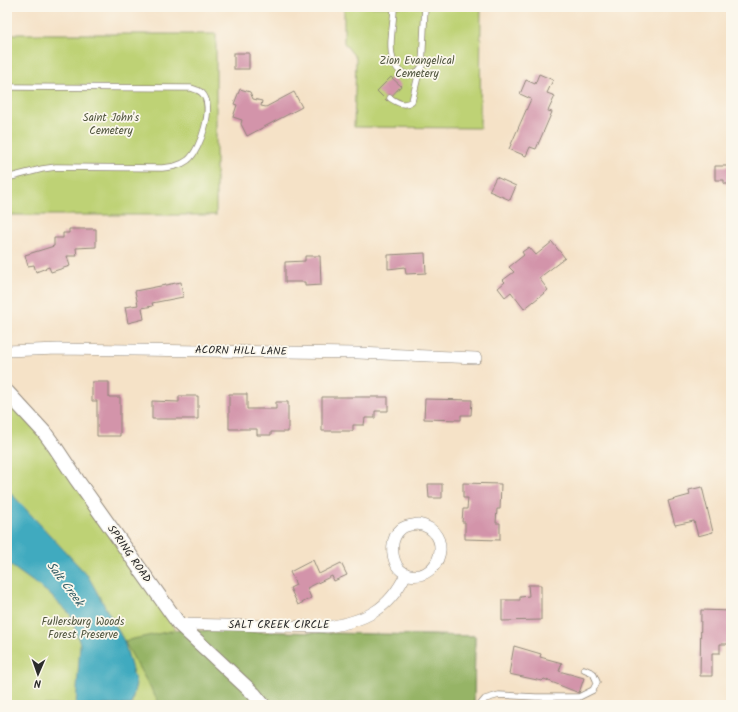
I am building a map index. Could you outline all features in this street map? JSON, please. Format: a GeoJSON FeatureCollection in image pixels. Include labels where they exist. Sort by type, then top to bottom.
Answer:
{"type":"FeatureCollection","features":[{"type":"Feature","properties":{"kind":"street","name":"ACORN HILL LANE"},"geometry":{"type":"LineString","coordinates":[[7,351],[58,349],[358,353],[476,358]]}},
{"type":"Feature","properties":{"kind":"street","name":"SPRING ROAD"},"geometry":{"type":"LineString","coordinates":[[7,392],[44,432],[179,624],[254,694],[263,705]]}},
{"type":"Feature","properties":{"kind":"street"},"geometry":{"type":"LineString","coordinates":[[409,525],[425,525],[436,534],[440,541],[439,556],[430,570],[414,576],[406,574],[400,570],[395,562],[392,545],[401,529],[409,525]]}},
{"type":"Feature","properties":{"kind":"street","name":"SALT CREEK CIRCLE"},"geometry":{"type":"LineString","coordinates":[[179,624],[327,626],[343,624],[359,620],[385,604],[396,592],[406,574]]}},
{"type":"Feature","properties":{"kind":"lane"},"geometry":{"type":"LineString","coordinates":[[394,7],[391,46],[393,60],[396,66],[404,74],[409,75],[419,72]]}},
{"type":"Feature","properties":{"kind":"lane"},"geometry":{"type":"LineString","coordinates":[[390,98],[403,104],[408,104],[412,101],[424,56],[425,7]]}},
{"type":"Feature","properties":{"kind":"lane"},"geometry":{"type":"LineString","coordinates":[[7,87],[191,88],[202,93],[206,100],[207,109],[206,124],[202,137],[195,151],[189,159],[174,167],[69,166],[42,169],[7,178]]}},
{"type":"Feature","properties":{"kind":"lane"},"geometry":{"type":"LineString","coordinates":[[480,705],[485,699],[499,695],[579,697],[593,690],[597,682],[593,674],[584,669]]}},
{"type":"Feature","properties":{"kind":"green space","name":"Zion Evangelical Cemetery"},"geometry":{"type":"Polygon","coordinates":[[[344,7],[481,7],[480,128],[354,127],[356,58],[344,43],[344,7]]]}},
{"type":"Feature","properties":{"kind":"green space","name":"Saint John's Cemetery"},"geometry":{"type":"Polygon","coordinates":[[[7,34],[216,34],[216,215],[7,215],[7,34]]]}},
{"type":"Feature","properties":{"kind":"green space","name":"Fullersburg Woods Forest Preserve"},"geometry":{"type":"Polygon","coordinates":[[[7,397],[36,429],[176,630],[475,636],[474,705],[7,705],[7,397]]]}},
{"type":"Feature","properties":{"kind":"green space"},"geometry":{"type":"Polygon","coordinates":[[[176,630],[475,636],[474,705],[160,705],[124,641],[176,630]]]}},
{"type":"Feature","properties":{"kind":"water","name":"Salt Creek"},"geometry":{"type":"Polygon","coordinates":[[[7,489],[88,576],[124,641],[136,684],[131,705],[76,705],[80,644],[70,614],[47,592],[7,563],[7,489]]]}},
{"type":"Feature","properties":{"kind":"building"},"geometry":{"type":"Polygon","coordinates":[[[234,53],[249,53],[249,69],[234,69],[234,53]]]}},
{"type":"Feature","properties":{"kind":"building"},"geometry":{"type":"Polygon","coordinates":[[[539,74],[553,80],[547,93],[555,96],[548,111],[552,112],[536,149],[530,147],[526,156],[509,149],[531,99],[520,94],[526,80],[535,84],[539,74]]]}},
{"type":"Feature","properties":{"kind":"building"},"geometry":{"type":"Polygon","coordinates":[[[391,77],[401,86],[387,101],[377,91],[391,77]]]}},
{"type":"Feature","properties":{"kind":"building"},"geometry":{"type":"Polygon","coordinates":[[[240,89],[250,92],[253,99],[262,101],[261,106],[266,107],[294,92],[302,107],[247,136],[241,124],[242,120],[233,117],[237,105],[234,104],[240,89]]]}},
{"type":"Feature","properties":{"kind":"building"},"geometry":{"type":"Polygon","coordinates":[[[715,166],[731,166],[731,184],[724,184],[724,180],[715,180],[715,166]]]}},
{"type":"Feature","properties":{"kind":"building"},"geometry":{"type":"Polygon","coordinates":[[[496,177],[516,186],[510,200],[489,191],[496,177]]]}},
{"type":"Feature","properties":{"kind":"building"},"geometry":{"type":"Polygon","coordinates":[[[69,229],[96,229],[96,247],[76,248],[77,256],[67,256],[70,266],[51,272],[49,267],[36,272],[34,265],[28,266],[25,255],[54,246],[54,238],[63,238],[63,233],[69,233],[69,229]]]}},
{"type":"Feature","properties":{"kind":"building"},"geometry":{"type":"Polygon","coordinates":[[[552,242],[565,258],[539,278],[548,290],[524,309],[511,292],[505,297],[498,288],[505,282],[503,280],[514,272],[509,267],[524,255],[522,252],[529,247],[536,255],[552,242]]]}},
{"type":"Feature","properties":{"kind":"building"},"geometry":{"type":"Polygon","coordinates":[[[425,253],[426,273],[406,274],[405,267],[388,269],[388,255],[425,253]]]}},
{"type":"Feature","properties":{"kind":"building"},"geometry":{"type":"Polygon","coordinates":[[[305,256],[320,256],[321,285],[305,286],[305,282],[285,282],[285,262],[305,261],[305,256]]]}},
{"type":"Feature","properties":{"kind":"building"},"geometry":{"type":"Polygon","coordinates":[[[181,282],[183,297],[152,303],[153,306],[142,308],[144,319],[128,323],[125,307],[138,305],[135,291],[181,282]]]}},
{"type":"Feature","properties":{"kind":"building"},"geometry":{"type":"Polygon","coordinates":[[[92,382],[109,382],[109,397],[120,397],[120,436],[97,436],[97,401],[92,401],[92,382]]]}},
{"type":"Feature","properties":{"kind":"building"},"geometry":{"type":"Polygon","coordinates":[[[229,394],[247,394],[247,409],[276,409],[276,402],[288,402],[288,432],[271,432],[271,435],[257,435],[257,429],[229,429],[229,394]]]}},
{"type":"Feature","properties":{"kind":"building"},"geometry":{"type":"Polygon","coordinates":[[[179,396],[198,396],[198,419],[152,419],[152,401],[179,402],[179,396]]]}},
{"type":"Feature","properties":{"kind":"building"},"geometry":{"type":"Polygon","coordinates":[[[322,397],[388,397],[388,411],[375,411],[375,418],[365,418],[364,425],[353,425],[353,431],[322,431],[322,397]]]}},
{"type":"Feature","properties":{"kind":"building"},"geometry":{"type":"Polygon","coordinates":[[[425,399],[472,400],[471,415],[461,415],[461,420],[424,419],[425,399]]]}},
{"type":"Feature","properties":{"kind":"building"},"geometry":{"type":"Polygon","coordinates":[[[463,483],[501,484],[500,509],[497,509],[496,523],[500,523],[500,540],[465,539],[465,522],[462,522],[463,509],[467,509],[468,498],[463,498],[463,483]]]}},
{"type":"Feature","properties":{"kind":"building"},"geometry":{"type":"Polygon","coordinates":[[[428,484],[442,484],[442,498],[429,498],[428,484]]]}},
{"type":"Feature","properties":{"kind":"building"},"geometry":{"type":"Polygon","coordinates":[[[702,487],[713,532],[698,536],[694,521],[675,525],[668,501],[690,495],[689,490],[702,487]]]}},
{"type":"Feature","properties":{"kind":"building"},"geometry":{"type":"Polygon","coordinates":[[[313,560],[319,574],[341,563],[347,575],[334,581],[332,576],[307,588],[311,598],[298,605],[290,588],[296,585],[290,572],[313,560]]]}},
{"type":"Feature","properties":{"kind":"building"},"geometry":{"type":"Polygon","coordinates":[[[528,585],[541,585],[541,620],[502,621],[502,600],[520,600],[520,597],[529,596],[528,585]]]}},
{"type":"Feature","properties":{"kind":"building"},"geometry":{"type":"Polygon","coordinates":[[[701,610],[731,611],[731,644],[720,644],[720,653],[712,653],[712,676],[700,676],[701,610]]]}},
{"type":"Feature","properties":{"kind":"building"},"geometry":{"type":"Polygon","coordinates":[[[514,646],[541,654],[540,657],[562,663],[559,671],[584,678],[579,693],[544,679],[542,681],[509,674],[514,646]]]}}]}
